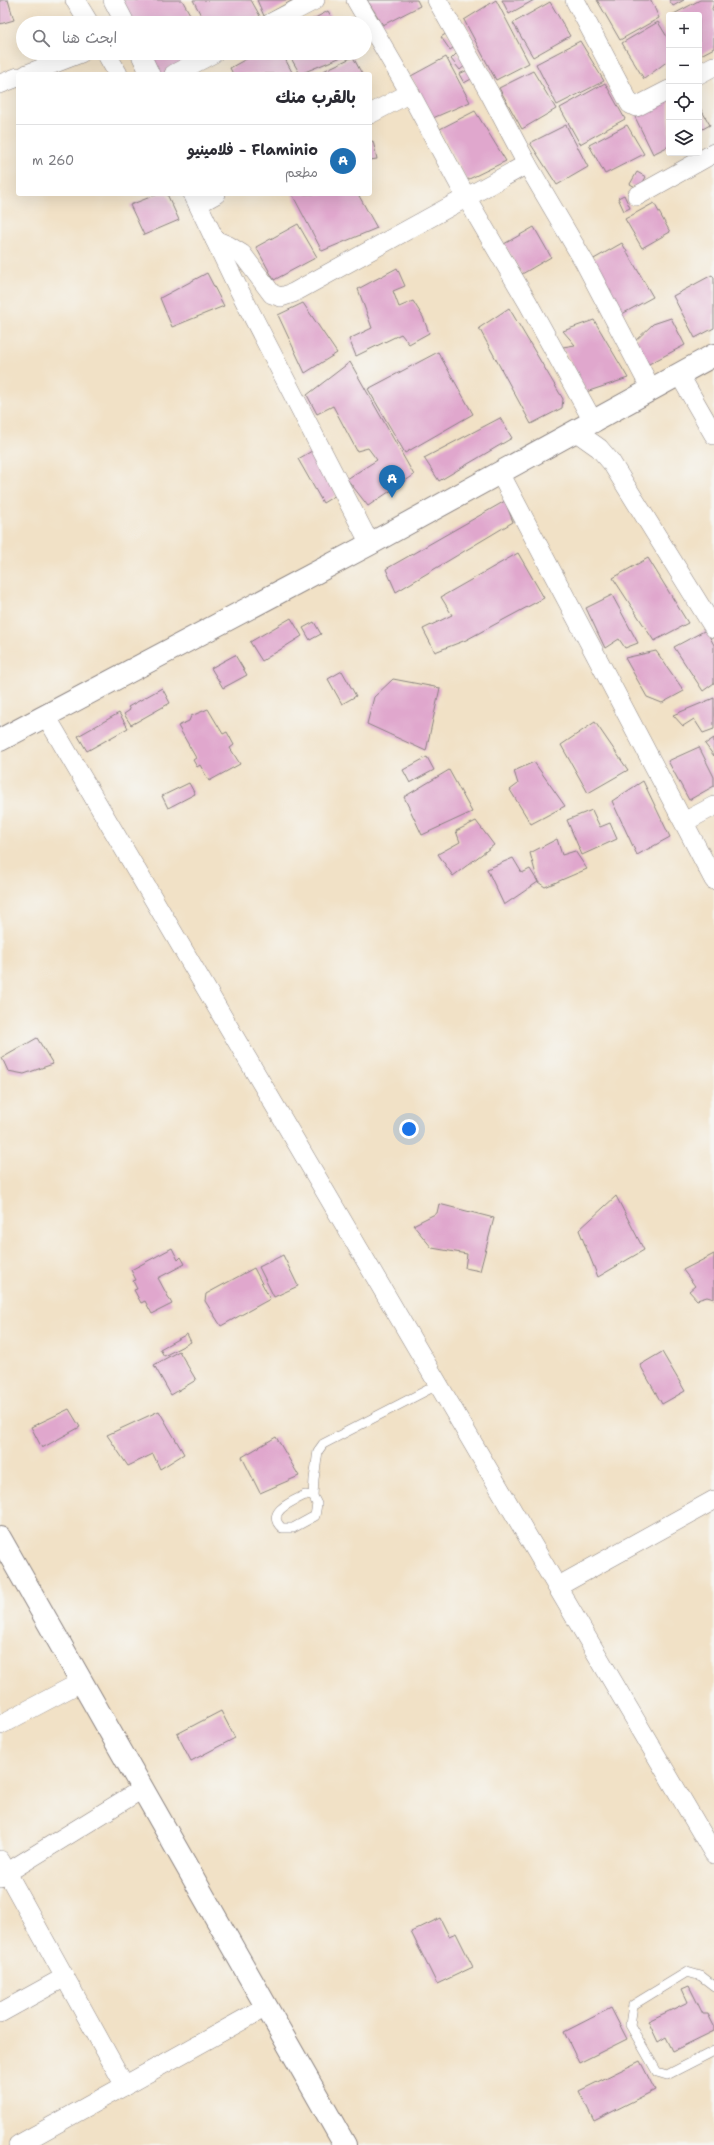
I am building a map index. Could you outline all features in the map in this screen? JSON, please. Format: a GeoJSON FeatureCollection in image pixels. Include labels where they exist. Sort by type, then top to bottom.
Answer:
{"type":"FeatureCollection","features":[{"type":"Feature","properties":{"kind":"street"},"geometry":{"type":"LineString","coordinates":[[75,0],[84,16]]}},
{"type":"Feature","properties":{"kind":"street"},"geometry":{"type":"LineString","coordinates":[[113,0],[121,16]]}},
{"type":"Feature","properties":{"kind":"street"},"geometry":{"type":"LineString","coordinates":[[284,16],[315,0]]}},
{"type":"Feature","properties":{"kind":"street"},"geometry":{"type":"LineString","coordinates":[[356,0],[365,16]]}},
{"type":"Feature","properties":{"kind":"street"},"geometry":{"type":"LineString","coordinates":[[437,0],[490,92],[527,164],[585,263],[651,389]]}},
{"type":"Feature","properties":{"kind":"street"},"geometry":{"type":"LineString","coordinates":[[575,0],[630,104],[636,108],[666,92]]}},
{"type":"Feature","properties":{"kind":"street"},"geometry":{"type":"LineString","coordinates":[[372,28],[410,93],[466,197],[528,303],[585,427],[599,448],[611,462],[714,628]]}},
{"type":"Feature","properties":{"kind":"street"},"geometry":{"type":"LineString","coordinates":[[32,72],[63,60]]}},
{"type":"Feature","properties":{"kind":"street"},"geometry":{"type":"LineString","coordinates":[[110,60],[117,72]]}},
{"type":"Feature","properties":{"kind":"street"},"geometry":{"type":"LineString","coordinates":[[143,60],[149,72]]}},
{"type":"Feature","properties":{"kind":"street"},"geometry":{"type":"LineString","coordinates":[[178,72],[201,60]]}},
{"type":"Feature","properties":{"kind":"street"},"geometry":{"type":"LineString","coordinates":[[702,72],[714,66]]}},
{"type":"Feature","properties":{"kind":"street"},"geometry":{"type":"LineString","coordinates":[[0,84],[16,78]]}},
{"type":"Feature","properties":{"kind":"street"},"geometry":{"type":"LineString","coordinates":[[372,113],[410,93]]}},
{"type":"Feature","properties":{"kind":"street"},"geometry":{"type":"LineString","coordinates":[[637,196],[714,153]]}},
{"type":"Feature","properties":{"kind":"street"},"geometry":{"type":"LineString","coordinates":[[215,240],[242,254],[272,294],[281,296],[293,293],[527,164]]}},
{"type":"Feature","properties":{"kind":"street"},"geometry":{"type":"LineString","coordinates":[[208,196],[195,199],[237,286],[370,544]]}},
{"type":"Feature","properties":{"kind":"street"},"geometry":{"type":"LineString","coordinates":[[0,740],[370,544],[714,355]]}},
{"type":"Feature","properties":{"kind":"street"},"geometry":{"type":"LineString","coordinates":[[679,374],[714,435]]}},
{"type":"Feature","properties":{"kind":"street"},"geometry":{"type":"LineString","coordinates":[[500,473],[714,880]]}},
{"type":"Feature","properties":{"kind":"street"},"geometry":{"type":"LineString","coordinates":[[46,716],[714,1854]]}},
{"type":"Feature","properties":{"kind":"street"},"geometry":{"type":"LineString","coordinates":[[684,822],[714,806]]}},
{"type":"Feature","properties":{"kind":"street"},"geometry":{"type":"LineString","coordinates":[[557,1587],[714,1500]]}},
{"type":"Feature","properties":{"kind":"street"},"geometry":{"type":"LineString","coordinates":[[0,1538],[345,2145]]}},
{"type":"Feature","properties":{"kind":"street"},"geometry":{"type":"LineString","coordinates":[[0,1725],[81,1682]]}},
{"type":"Feature","properties":{"kind":"street"},"geometry":{"type":"LineString","coordinates":[[125,2086],[65,1977],[2,1870],[142,1789]]}},
{"type":"Feature","properties":{"kind":"street"},"geometry":{"type":"LineString","coordinates":[[0,2013],[65,1977]]}},
{"type":"Feature","properties":{"kind":"street"},"geometry":{"type":"LineString","coordinates":[[18,2145],[266,2007]]}},
{"type":"Feature","properties":{"kind":"lane"},"geometry":{"type":"LineString","coordinates":[[313,1496],[305,1494],[279,1510],[276,1517],[278,1525],[282,1528],[293,1528],[315,1516],[317,1504],[313,1496],[318,1451],[324,1444],[438,1384]]}},
{"type":"Feature","properties":{"kind":"lane"},"geometry":{"type":"LineString","coordinates":[[714,1986],[701,1976],[687,1972],[633,2005],[630,2025],[657,2072],[667,2075],[714,2051]]}},
{"type":"Feature","properties":{"kind":"building"},"geometry":{"type":"Polygon","coordinates":[[[0,0],[8,0],[14,20],[0,24],[0,0]]]}},
{"type":"Feature","properties":{"kind":"building"},"geometry":{"type":"Polygon","coordinates":[[[122,0],[182,0],[191,16],[130,16],[122,0]]]}},
{"type":"Feature","properties":{"kind":"building"},"geometry":{"type":"Polygon","coordinates":[[[193,0],[251,0],[260,16],[201,16],[193,0]]]}},
{"type":"Feature","properties":{"kind":"building"},"geometry":{"type":"Polygon","coordinates":[[[257,0],[293,0],[264,16],[257,0]]]}},
{"type":"Feature","properties":{"kind":"building"},"geometry":{"type":"Polygon","coordinates":[[[367,0],[417,0],[420,6],[383,25],[367,0]]]}},
{"type":"Feature","properties":{"kind":"building"},"geometry":{"type":"Polygon","coordinates":[[[496,0],[529,63],[496,80],[464,20],[496,0]]]}},
{"type":"Feature","properties":{"kind":"building"},"geometry":{"type":"Polygon","coordinates":[[[502,0],[534,0],[509,14],[502,0]]]}},
{"type":"Feature","properties":{"kind":"building"},"geometry":{"type":"Polygon","coordinates":[[[597,0],[651,0],[659,18],[620,40],[597,0]]]}},
{"type":"Feature","properties":{"kind":"building"},"geometry":{"type":"Polygon","coordinates":[[[669,0],[684,0],[673,6],[669,0]]]}},
{"type":"Feature","properties":{"kind":"building"},"geometry":{"type":"Polygon","coordinates":[[[700,0],[712,0],[714,3],[712,9],[714,12],[714,48],[702,54],[702,12],[678,12],[700,0]]]}},
{"type":"Feature","properties":{"kind":"building"},"geometry":{"type":"Polygon","coordinates":[[[550,2],[570,36],[533,57],[513,23],[550,2]]]}},
{"type":"Feature","properties":{"kind":"building"},"geometry":{"type":"Polygon","coordinates":[[[328,11],[331,16],[319,16],[328,11]]]}},
{"type":"Feature","properties":{"kind":"building"},"geometry":{"type":"Polygon","coordinates":[[[658,22],[666,35],[666,62],[644,79],[622,43],[658,22]]]}},
{"type":"Feature","properties":{"kind":"building"},"geometry":{"type":"Polygon","coordinates":[[[447,33],[456,46],[450,50],[441,37],[447,33]]]}},
{"type":"Feature","properties":{"kind":"building"},"geometry":{"type":"Polygon","coordinates":[[[580,41],[604,81],[557,105],[536,64],[580,41]]]}},
{"type":"Feature","properties":{"kind":"building"},"geometry":{"type":"Polygon","coordinates":[[[457,53],[467,64],[460,70],[451,59],[457,53]]]}},
{"type":"Feature","properties":{"kind":"building"},"geometry":{"type":"Polygon","coordinates":[[[446,57],[470,102],[433,118],[411,76],[446,57]]]}},
{"type":"Feature","properties":{"kind":"building"},"geometry":{"type":"Polygon","coordinates":[[[152,60],[189,60],[168,72],[158,72],[152,60]]]}},
{"type":"Feature","properties":{"kind":"building"},"geometry":{"type":"Polygon","coordinates":[[[244,60],[286,60],[292,72],[232,72],[230,68],[244,60]]]}},
{"type":"Feature","properties":{"kind":"building"},"geometry":{"type":"Polygon","coordinates":[[[292,60],[334,60],[305,72],[299,72],[292,60]]]}},
{"type":"Feature","properties":{"kind":"building"},"geometry":{"type":"Polygon","coordinates":[[[347,60],[355,60],[361,72],[321,72],[347,60]]]}},
{"type":"Feature","properties":{"kind":"building"},"geometry":{"type":"Polygon","coordinates":[[[468,70],[473,78],[464,83],[459,74],[468,70]]]}},
{"type":"Feature","properties":{"kind":"building"},"geometry":{"type":"Polygon","coordinates":[[[533,71],[556,109],[522,129],[499,88],[533,71]]]}},
{"type":"Feature","properties":{"kind":"building"},"geometry":{"type":"Polygon","coordinates":[[[605,83],[625,119],[580,144],[560,108],[605,83]]]}},
{"type":"Feature","properties":{"kind":"building"},"geometry":{"type":"Polygon","coordinates":[[[666,100],[666,148],[653,154],[635,117],[666,100]]]}},
{"type":"Feature","properties":{"kind":"building"},"geometry":{"type":"Polygon","coordinates":[[[475,111],[506,161],[467,180],[440,129],[475,111]]]}},
{"type":"Feature","properties":{"kind":"building"},"geometry":{"type":"Polygon","coordinates":[[[702,111],[710,125],[702,129],[702,111]]]}},
{"type":"Feature","properties":{"kind":"building"},"geometry":{"type":"Polygon","coordinates":[[[566,125],[588,167],[557,185],[530,143],[566,125]]]}},
{"type":"Feature","properties":{"kind":"building"},"geometry":{"type":"Polygon","coordinates":[[[627,125],[644,154],[605,174],[589,145],[627,125]]]}},
{"type":"Feature","properties":{"kind":"building"},"geometry":{"type":"Polygon","coordinates":[[[372,141],[377,159],[372,160],[372,141]]]}},
{"type":"Feature","properties":{"kind":"building"},"geometry":{"type":"Polygon","coordinates":[[[637,172],[646,177],[639,189],[630,184],[637,172]]]}},
{"type":"Feature","properties":{"kind":"building"},"geometry":{"type":"Polygon","coordinates":[[[624,195],[630,208],[624,211],[618,198],[624,195]]]}},
{"type":"Feature","properties":{"kind":"building"},"geometry":{"type":"Polygon","coordinates":[[[153,196],[168,196],[179,220],[144,235],[130,205],[153,196]]]}},
{"type":"Feature","properties":{"kind":"building"},"geometry":{"type":"Polygon","coordinates":[[[293,196],[359,196],[377,228],[322,251],[293,196]]]}},
{"type":"Feature","properties":{"kind":"building"},"geometry":{"type":"Polygon","coordinates":[[[654,203],[670,232],[642,248],[625,219],[654,203]]]}},
{"type":"Feature","properties":{"kind":"building"},"geometry":{"type":"Polygon","coordinates":[[[298,224],[317,257],[274,280],[256,247],[298,224]]]}},
{"type":"Feature","properties":{"kind":"building"},"geometry":{"type":"Polygon","coordinates":[[[534,227],[551,257],[522,274],[504,244],[534,227]]]}},
{"type":"Feature","properties":{"kind":"building"},"geometry":{"type":"Polygon","coordinates":[[[622,243],[653,297],[622,314],[592,260],[622,243]]]}},
{"type":"Feature","properties":{"kind":"building"},"geometry":{"type":"Polygon","coordinates":[[[397,268],[405,286],[393,291],[399,307],[413,301],[423,317],[429,333],[409,344],[401,334],[356,356],[349,339],[372,328],[358,289],[397,268]]]}},
{"type":"Feature","properties":{"kind":"building"},"geometry":{"type":"Polygon","coordinates":[[[207,273],[224,306],[172,327],[160,298],[207,273]]]}},
{"type":"Feature","properties":{"kind":"building"},"geometry":{"type":"Polygon","coordinates":[[[712,275],[714,278],[714,328],[695,338],[673,296],[712,275]]]}},
{"type":"Feature","properties":{"kind":"building"},"geometry":{"type":"Polygon","coordinates":[[[303,303],[337,353],[305,373],[278,315],[303,303]]]}},
{"type":"Feature","properties":{"kind":"building"},"geometry":{"type":"Polygon","coordinates":[[[509,308],[563,399],[562,408],[531,424],[479,328],[509,308]]]}},
{"type":"Feature","properties":{"kind":"building"},"geometry":{"type":"Polygon","coordinates":[[[671,318],[685,345],[645,366],[632,344],[653,324],[671,318]]]}},
{"type":"Feature","properties":{"kind":"building"},"geometry":{"type":"Polygon","coordinates":[[[594,320],[628,378],[586,392],[563,347],[575,345],[563,331],[594,320]]]}},
{"type":"Feature","properties":{"kind":"building"},"geometry":{"type":"Polygon","coordinates":[[[438,352],[473,414],[405,453],[368,389],[438,352]]]}},
{"type":"Feature","properties":{"kind":"building"},"geometry":{"type":"Polygon","coordinates":[[[350,362],[414,475],[368,506],[347,479],[377,460],[368,448],[357,451],[333,406],[317,414],[307,395],[350,362]]]}},
{"type":"Feature","properties":{"kind":"building"},"geometry":{"type":"Polygon","coordinates":[[[500,418],[512,438],[439,481],[424,458],[500,418]]]}},
{"type":"Feature","properties":{"kind":"building"},"geometry":{"type":"Polygon","coordinates":[[[319,447],[336,495],[323,503],[298,459],[319,447]]]}},
{"type":"Feature","properties":{"kind":"building"},"geometry":{"type":"Polygon","coordinates":[[[505,501],[513,522],[396,592],[386,569],[505,501]]]}},
{"type":"Feature","properties":{"kind":"building"},"geometry":{"type":"Polygon","coordinates":[[[518,553],[544,598],[466,640],[435,652],[423,629],[452,615],[441,597],[518,553]]]}},
{"type":"Feature","properties":{"kind":"building"},"geometry":{"type":"Polygon","coordinates":[[[648,558],[688,623],[654,641],[613,578],[648,558]]]}},
{"type":"Feature","properties":{"kind":"building"},"geometry":{"type":"Polygon","coordinates":[[[612,595],[638,643],[625,648],[619,639],[605,648],[586,608],[612,595]]]}},
{"type":"Feature","properties":{"kind":"building"},"geometry":{"type":"Polygon","coordinates":[[[291,618],[302,636],[262,661],[250,642],[291,618]]]}},
{"type":"Feature","properties":{"kind":"building"},"geometry":{"type":"Polygon","coordinates":[[[314,622],[321,634],[310,640],[303,628],[314,622]]]}},
{"type":"Feature","properties":{"kind":"building"},"geometry":{"type":"Polygon","coordinates":[[[706,630],[714,645],[714,683],[703,691],[674,647],[706,630]]]}},
{"type":"Feature","properties":{"kind":"building"},"geometry":{"type":"Polygon","coordinates":[[[656,651],[684,691],[662,703],[647,697],[625,658],[656,651]]]}},
{"type":"Feature","properties":{"kind":"building"},"geometry":{"type":"Polygon","coordinates":[[[235,655],[247,675],[223,688],[211,668],[235,655]]]}},
{"type":"Feature","properties":{"kind":"building"},"geometry":{"type":"Polygon","coordinates":[[[342,671],[356,696],[342,704],[328,679],[342,671]]]}},
{"type":"Feature","properties":{"kind":"building"},"geometry":{"type":"Polygon","coordinates":[[[393,679],[440,688],[426,751],[367,724],[374,697],[393,679]]]}},
{"type":"Feature","properties":{"kind":"building"},"geometry":{"type":"Polygon","coordinates":[[[162,688],[170,703],[131,725],[124,714],[130,710],[128,707],[162,688]]]}},
{"type":"Feature","properties":{"kind":"building"},"geometry":{"type":"Polygon","coordinates":[[[714,698],[714,729],[703,733],[694,719],[683,726],[673,715],[714,698]]]}},
{"type":"Feature","properties":{"kind":"building"},"geometry":{"type":"Polygon","coordinates":[[[208,709],[223,734],[227,732],[234,745],[230,748],[240,764],[209,781],[200,765],[197,767],[193,760],[196,758],[178,726],[189,721],[191,716],[208,709]]]}},
{"type":"Feature","properties":{"kind":"building"},"geometry":{"type":"Polygon","coordinates":[[[119,713],[128,728],[87,751],[78,736],[119,713]]]}},
{"type":"Feature","properties":{"kind":"building"},"geometry":{"type":"Polygon","coordinates":[[[595,722],[628,770],[588,793],[561,745],[595,722]]]}},
{"type":"Feature","properties":{"kind":"building"},"geometry":{"type":"Polygon","coordinates":[[[714,738],[714,756],[705,744],[714,738]]]}},
{"type":"Feature","properties":{"kind":"building"},"geometry":{"type":"Polygon","coordinates":[[[699,747],[714,777],[714,786],[689,800],[668,761],[699,747]]]}},
{"type":"Feature","properties":{"kind":"building"},"geometry":{"type":"Polygon","coordinates":[[[427,757],[434,770],[410,783],[403,770],[427,757]]]}},
{"type":"Feature","properties":{"kind":"building"},"geometry":{"type":"Polygon","coordinates":[[[534,762],[565,806],[531,824],[510,790],[518,784],[514,771],[534,762]]]}},
{"type":"Feature","properties":{"kind":"building"},"geometry":{"type":"Polygon","coordinates":[[[449,770],[472,812],[422,835],[404,797],[449,770]]]}},
{"type":"Feature","properties":{"kind":"building"},"geometry":{"type":"Polygon","coordinates":[[[643,781],[670,837],[637,855],[612,801],[643,781]]]}},
{"type":"Feature","properties":{"kind":"building"},"geometry":{"type":"Polygon","coordinates":[[[189,783],[195,794],[168,808],[162,796],[189,783]]]}},
{"type":"Feature","properties":{"kind":"building"},"geometry":{"type":"Polygon","coordinates":[[[592,810],[600,827],[610,823],[617,839],[582,855],[567,820],[592,810]]]}},
{"type":"Feature","properties":{"kind":"building"},"geometry":{"type":"Polygon","coordinates":[[[476,821],[494,845],[453,876],[438,854],[460,842],[456,831],[476,821]]]}},
{"type":"Feature","properties":{"kind":"building"},"geometry":{"type":"Polygon","coordinates":[[[557,839],[562,855],[575,851],[587,869],[545,887],[538,882],[530,853],[557,839]]]}},
{"type":"Feature","properties":{"kind":"building"},"geometry":{"type":"Polygon","coordinates":[[[513,858],[522,873],[530,869],[538,882],[504,905],[487,869],[513,858]]]}},
{"type":"Feature","properties":{"kind":"building"},"geometry":{"type":"Polygon","coordinates":[[[37,1038],[53,1064],[24,1074],[8,1071],[2,1058],[37,1038]]]}},
{"type":"Feature","properties":{"kind":"building"},"geometry":{"type":"Polygon","coordinates":[[[616,1196],[644,1250],[598,1277],[579,1230],[616,1196]]]}},
{"type":"Feature","properties":{"kind":"building"},"geometry":{"type":"Polygon","coordinates":[[[439,1204],[494,1218],[480,1271],[465,1268],[467,1254],[432,1248],[413,1225],[437,1213],[439,1204]]]}},
{"type":"Feature","properties":{"kind":"building"},"geometry":{"type":"Polygon","coordinates":[[[172,1248],[178,1260],[181,1257],[185,1264],[158,1278],[172,1304],[152,1314],[145,1301],[141,1303],[134,1290],[137,1289],[133,1281],[136,1280],[131,1270],[172,1248]]]}},
{"type":"Feature","properties":{"kind":"building"},"geometry":{"type":"Polygon","coordinates":[[[714,1254],[714,1299],[707,1297],[697,1300],[689,1291],[695,1286],[683,1270],[714,1254]]]}},
{"type":"Feature","properties":{"kind":"building"},"geometry":{"type":"Polygon","coordinates":[[[283,1255],[298,1286],[274,1297],[259,1267],[283,1255]]]}},
{"type":"Feature","properties":{"kind":"building"},"geometry":{"type":"Polygon","coordinates":[[[254,1268],[270,1299],[221,1326],[205,1301],[206,1294],[254,1268]]]}},
{"type":"Feature","properties":{"kind":"building"},"geometry":{"type":"Polygon","coordinates":[[[187,1334],[191,1342],[164,1356],[160,1349],[187,1334]]]}},
{"type":"Feature","properties":{"kind":"building"},"geometry":{"type":"Polygon","coordinates":[[[179,1351],[196,1380],[171,1395],[154,1365],[179,1351]]]}},
{"type":"Feature","properties":{"kind":"building"},"geometry":{"type":"Polygon","coordinates":[[[662,1352],[685,1391],[662,1404],[640,1365],[662,1352]]]}},
{"type":"Feature","properties":{"kind":"building"},"geometry":{"type":"Polygon","coordinates":[[[69,1409],[80,1427],[42,1448],[31,1427],[69,1409]]]}},
{"type":"Feature","properties":{"kind":"building"},"geometry":{"type":"Polygon","coordinates":[[[159,1411],[184,1454],[160,1469],[153,1454],[128,1466],[107,1435],[159,1411]]]}},
{"type":"Feature","properties":{"kind":"building"},"geometry":{"type":"Polygon","coordinates":[[[276,1437],[299,1476],[260,1493],[242,1457],[276,1437]]]}},
{"type":"Feature","properties":{"kind":"building"},"geometry":{"type":"Polygon","coordinates":[[[221,1711],[235,1738],[191,1761],[177,1734],[221,1711]]]}},
{"type":"Feature","properties":{"kind":"building"},"geometry":{"type":"Polygon","coordinates":[[[440,1918],[449,1936],[456,1933],[473,1967],[437,1984],[411,1932],[440,1918]]]}},
{"type":"Feature","properties":{"kind":"building"},"geometry":{"type":"Polygon","coordinates":[[[689,1986],[703,2014],[708,2014],[714,2026],[714,2031],[673,2051],[666,2037],[658,2042],[648,2021],[688,2002],[682,1989],[689,1986]]]}},
{"type":"Feature","properties":{"kind":"building"},"geometry":{"type":"Polygon","coordinates":[[[611,2008],[627,2039],[579,2063],[564,2032],[611,2008]]]}},
{"type":"Feature","properties":{"kind":"building"},"geometry":{"type":"Polygon","coordinates":[[[640,2061],[655,2090],[594,2121],[579,2091],[640,2061]]]}},
{"type":"Feature","properties":{"kind":"place","name":"Flaminio - فلامينيو"},"geometry":{"type":"Point","coordinates":[392,498]}}]}
